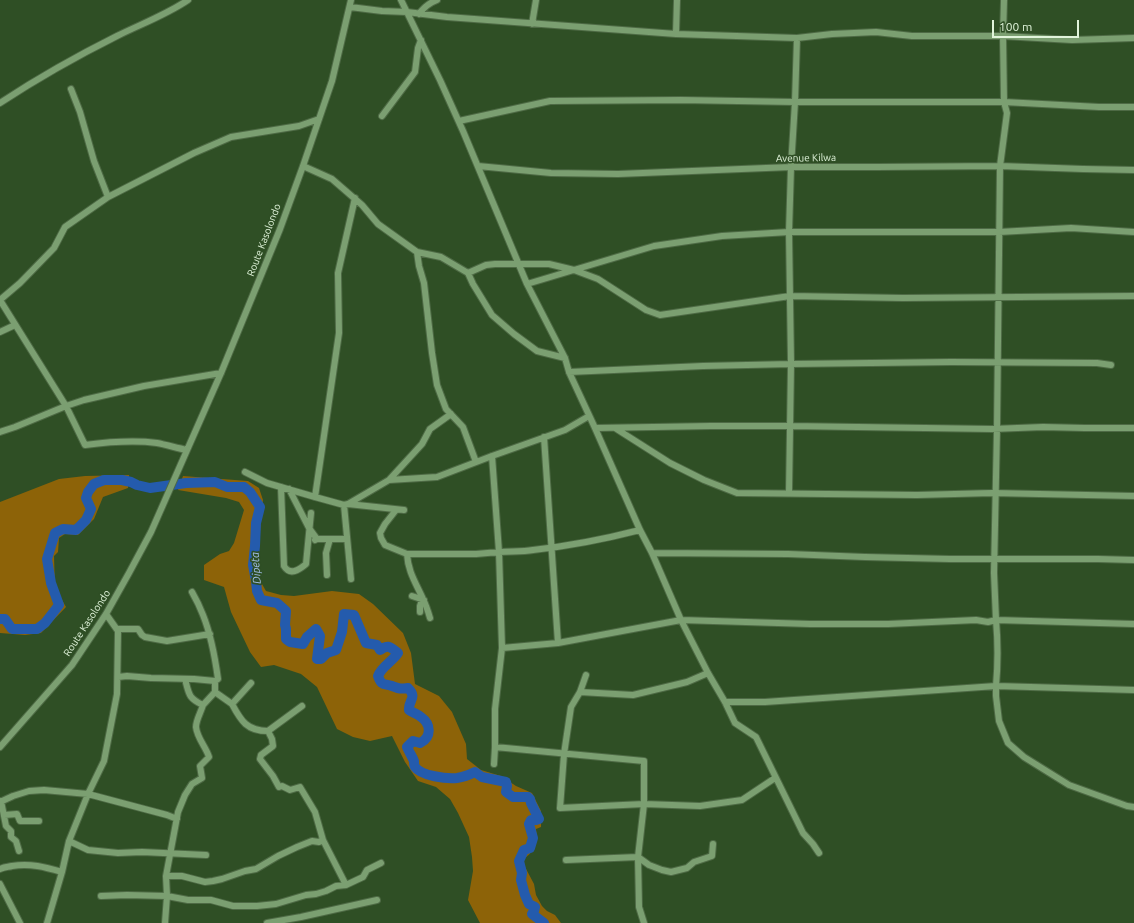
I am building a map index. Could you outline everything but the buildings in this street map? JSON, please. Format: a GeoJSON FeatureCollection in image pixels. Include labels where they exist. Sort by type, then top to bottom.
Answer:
{"type":"FeatureCollection","features":[{"type":"Feature","properties":{"kind":"street"},"geometry":{"type":"LineString","coordinates":[[0,103],[69,61],[155,19],[188,0]]}},
{"type":"Feature","properties":{"kind":"street","name":"Route Kasolondo"},"geometry":{"type":"LineString","coordinates":[[0,747],[72,665],[106,614],[151,532],[221,373],[280,229],[332,81],[351,0]]}},
{"type":"Feature","properties":{"kind":"street"},"geometry":{"type":"LineString","coordinates":[[401,0],[459,121],[519,264],[565,358],[569,372],[681,620],[708,673],[725,702],[734,723],[756,737],[803,834],[813,844],[818,853]]}},
{"type":"Feature","properties":{"kind":"street"},"geometry":{"type":"LineString","coordinates":[[419,14],[429,3],[437,0]]}},
{"type":"Feature","properties":{"kind":"street"},"geometry":{"type":"LineString","coordinates":[[532,24],[536,0]]}},
{"type":"Feature","properties":{"kind":"street"},"geometry":{"type":"LineString","coordinates":[[676,34],[677,0]]}},
{"type":"Feature","properties":{"kind":"street"},"geometry":{"type":"LineString","coordinates":[[1004,0],[1004,102],[1007,114],[1000,166],[994,558],[998,642],[998,670],[996,686],[998,721],[1008,743],[1024,757],[1069,785],[1126,806],[1134,807]]}},
{"type":"Feature","properties":{"kind":"street"},"geometry":{"type":"LineString","coordinates":[[350,7],[447,17],[676,34],[797,38],[832,34],[876,32],[912,36],[1003,36],[1072,40],[1134,38]]}},
{"type":"Feature","properties":{"kind":"street"},"geometry":{"type":"LineString","coordinates":[[789,493],[791,364],[789,232],[797,38]]}},
{"type":"Feature","properties":{"kind":"street"},"geometry":{"type":"LineString","coordinates":[[382,116],[415,72],[418,48],[421,40]]}},
{"type":"Feature","properties":{"kind":"street"},"geometry":{"type":"LineString","coordinates":[[71,88],[80,112],[94,161],[108,196]]}},
{"type":"Feature","properties":{"kind":"street"},"geometry":{"type":"LineString","coordinates":[[459,121],[550,101],[681,100],[795,102],[1004,102],[1099,107],[1134,107]]}},
{"type":"Feature","properties":{"kind":"street"},"geometry":{"type":"LineString","coordinates":[[187,450],[156,443],[128,442],[86,445],[66,406],[0,300],[26,278],[54,248],[64,227],[108,196],[194,153],[231,137],[299,126],[319,119]]}},
{"type":"Feature","properties":{"kind":"street"},"geometry":{"type":"LineString","coordinates":[[303,166],[332,179],[355,198],[378,224],[417,252],[441,257],[468,273],[492,315],[537,351],[565,358]]}},
{"type":"Feature","properties":{"kind":"street","name":"Avenue Kilwa"},"geometry":{"type":"LineString","coordinates":[[478,166],[551,173],[618,174],[791,167],[1000,166],[1134,170]]}},
{"type":"Feature","properties":{"kind":"street"},"geometry":{"type":"LineString","coordinates":[[315,497],[339,333],[338,273],[355,198]]}},
{"type":"Feature","properties":{"kind":"street"},"geometry":{"type":"LineString","coordinates":[[528,284],[654,246],[722,236],[789,232],[999,232],[1071,228],[1134,232]]}},
{"type":"Feature","properties":{"kind":"street"},"geometry":{"type":"LineString","coordinates":[[417,252],[424,283],[437,385],[446,409],[462,426],[476,462]]}},
{"type":"Feature","properties":{"kind":"street"},"geometry":{"type":"LineString","coordinates":[[468,273],[495,264],[548,264],[574,270],[598,279],[646,310],[660,315],[790,296],[903,298],[1134,296]]}},
{"type":"Feature","properties":{"kind":"street"},"geometry":{"type":"LineString","coordinates":[[0,332],[15,325]]}},
{"type":"Feature","properties":{"kind":"street"},"geometry":{"type":"LineString","coordinates":[[569,372],[791,364],[951,362],[1111,365]]}},
{"type":"Feature","properties":{"kind":"street"},"geometry":{"type":"LineString","coordinates":[[0,432],[84,400],[144,386],[221,373]]}},
{"type":"Feature","properties":{"kind":"street"},"geometry":{"type":"LineString","coordinates":[[346,504],[389,480],[422,444],[430,429],[451,414]]}},
{"type":"Feature","properties":{"kind":"street"},"geometry":{"type":"LineString","coordinates":[[389,480],[437,477],[565,430],[589,416]]}},
{"type":"Feature","properties":{"kind":"street"},"geometry":{"type":"LineString","coordinates":[[595,428],[790,426],[997,429],[1043,427],[1134,428]]}},
{"type":"Feature","properties":{"kind":"street"},"geometry":{"type":"LineString","coordinates":[[615,428],[670,463],[704,480],[737,493],[917,495],[944,493],[996,493],[1134,496]]}},
{"type":"Feature","properties":{"kind":"street"},"geometry":{"type":"LineString","coordinates":[[544,437],[558,643]]}},
{"type":"Feature","properties":{"kind":"street"},"geometry":{"type":"LineString","coordinates":[[492,456],[499,552],[502,648],[495,709],[494,764]]}},
{"type":"Feature","properties":{"kind":"street"},"geometry":{"type":"LineString","coordinates":[[245,472],[267,483],[315,497],[346,504],[404,510]]}},
{"type":"Feature","properties":{"kind":"street"},"geometry":{"type":"LineString","coordinates":[[281,487],[284,566],[286,569],[291,571],[298,570],[306,564],[311,513]]}},
{"type":"Feature","properties":{"kind":"street"},"geometry":{"type":"LineString","coordinates":[[289,490],[309,528],[317,539]]}},
{"type":"Feature","properties":{"kind":"street"},"geometry":{"type":"LineString","coordinates":[[346,504],[347,539],[351,579]]}},
{"type":"Feature","properties":{"kind":"street"},"geometry":{"type":"LineString","coordinates":[[396,510],[380,533],[381,538],[385,545],[407,554],[476,554],[552,548],[602,540],[640,530]]}},
{"type":"Feature","properties":{"kind":"street"},"geometry":{"type":"LineString","coordinates":[[308,545],[317,539],[347,539]]}},
{"type":"Feature","properties":{"kind":"street"},"geometry":{"type":"LineString","coordinates":[[327,575],[326,553],[330,539]]}},
{"type":"Feature","properties":{"kind":"street"},"geometry":{"type":"LineString","coordinates":[[652,553],[788,554],[950,559],[994,558],[1134,560]]}},
{"type":"Feature","properties":{"kind":"street"},"geometry":{"type":"LineString","coordinates":[[407,554],[408,565],[430,618]]}},
{"type":"Feature","properties":{"kind":"street"},"geometry":{"type":"LineString","coordinates":[[192,592],[203,614],[214,649],[218,679],[215,681],[216,692],[232,704],[238,717],[248,727],[259,731],[268,732],[302,706]]}},
{"type":"Feature","properties":{"kind":"street"},"geometry":{"type":"LineString","coordinates":[[412,596],[423,600]]}},
{"type":"Feature","properties":{"kind":"street"},"geometry":{"type":"LineString","coordinates":[[420,612],[420,606],[423,600]]}},
{"type":"Feature","properties":{"kind":"street"},"geometry":{"type":"LineString","coordinates":[[47,923],[62,872],[69,840],[88,794],[104,761],[117,694],[118,631],[106,614]]}},
{"type":"Feature","properties":{"kind":"street"},"geometry":{"type":"LineString","coordinates":[[502,648],[558,643],[681,620],[810,624],[888,624],[976,620],[988,622],[996,620],[1134,624]]}},
{"type":"Feature","properties":{"kind":"street"},"geometry":{"type":"LineString","coordinates":[[117,629],[138,630],[145,637],[167,641],[210,634]]}},
{"type":"Feature","properties":{"kind":"street"},"geometry":{"type":"LineString","coordinates":[[580,692],[633,695],[687,682],[708,673]]}},
{"type":"Feature","properties":{"kind":"street"},"geometry":{"type":"LineString","coordinates":[[586,675],[580,692],[572,707],[564,754],[560,808],[644,804],[700,806],[742,800],[775,778]]}},
{"type":"Feature","properties":{"kind":"street"},"geometry":{"type":"LineString","coordinates":[[118,677],[127,676],[215,681]]}},
{"type":"Feature","properties":{"kind":"street"},"geometry":{"type":"LineString","coordinates":[[185,679],[190,697],[194,701],[203,705]]}},
{"type":"Feature","properties":{"kind":"street"},"geometry":{"type":"LineString","coordinates":[[232,704],[251,683]]}},
{"type":"Feature","properties":{"kind":"street"},"geometry":{"type":"LineString","coordinates":[[725,702],[765,702],[996,686],[1134,690]]}},
{"type":"Feature","properties":{"kind":"street"},"geometry":{"type":"LineString","coordinates":[[165,923],[167,896],[166,876],[178,812],[185,795],[192,784],[202,778],[200,766],[209,757],[198,734],[196,727],[197,722],[203,705],[216,692]]}},
{"type":"Feature","properties":{"kind":"street"},"geometry":{"type":"LineString","coordinates":[[268,732],[272,739],[273,746],[262,755],[260,759],[273,776],[279,787],[282,786],[290,790],[300,786],[315,812],[324,840],[346,885]]}},
{"type":"Feature","properties":{"kind":"street"},"geometry":{"type":"LineString","coordinates":[[495,747],[644,761],[644,804],[638,857],[639,907],[644,923]]}},
{"type":"Feature","properties":{"kind":"street"},"geometry":{"type":"LineString","coordinates":[[19,851],[16,841],[11,837],[11,831],[6,826],[0,802],[29,791],[44,790],[88,794],[167,814],[177,819]]}},
{"type":"Feature","properties":{"kind":"street"},"geometry":{"type":"LineString","coordinates":[[4,815],[18,814],[20,821],[39,821]]}},
{"type":"Feature","properties":{"kind":"street"},"geometry":{"type":"LineString","coordinates":[[69,840],[88,850],[118,853],[142,852],[206,855]]}},
{"type":"Feature","properties":{"kind":"street"},"geometry":{"type":"LineString","coordinates":[[166,876],[182,876],[205,882],[213,882],[245,871],[256,869],[278,856],[312,841],[320,842],[324,840]]}},
{"type":"Feature","properties":{"kind":"street"},"geometry":{"type":"LineString","coordinates":[[566,860],[638,857],[649,865],[672,872],[687,868],[694,862],[712,856],[713,844]]}},
{"type":"Feature","properties":{"kind":"street"},"geometry":{"type":"LineString","coordinates":[[101,896],[167,896],[188,900],[211,900],[233,906],[276,904],[326,891],[336,886],[346,885],[363,877],[367,870],[381,864]]}},
{"type":"Feature","properties":{"kind":"street"},"geometry":{"type":"LineString","coordinates":[[0,869],[22,865],[33,865],[47,867],[62,872]]}},
{"type":"Feature","properties":{"kind":"street"},"geometry":{"type":"LineString","coordinates":[[0,884],[20,923]]}},
{"type":"Feature","properties":{"kind":"street"},"geometry":{"type":"LineString","coordinates":[[267,923],[291,921],[301,917],[377,900]]}},
{"type":"Feature","properties":{"kind":"shaded area"},"geometry":{"type":"Polygon","coordinates":[[[129,475],[128,488],[103,497],[94,519],[78,535],[65,534],[59,538],[58,552],[54,556],[55,588],[66,607],[41,633],[25,635],[0,633],[0,502],[59,479],[85,476],[129,475]]]}},
{"type":"Feature","properties":{"kind":"shaded area"},"geometry":{"type":"Polygon","coordinates":[[[183,476],[248,481],[259,488],[263,500],[257,564],[262,584],[266,591],[281,595],[294,596],[332,591],[359,594],[373,604],[403,633],[411,653],[415,684],[439,696],[452,712],[466,744],[467,759],[481,770],[501,776],[516,786],[532,793],[541,811],[541,827],[536,829],[537,839],[534,849],[524,859],[524,865],[534,884],[536,895],[542,906],[547,911],[555,915],[561,923],[480,923],[468,900],[473,871],[469,837],[450,799],[436,787],[418,781],[405,762],[392,736],[370,741],[353,737],[337,729],[317,687],[301,674],[274,665],[261,667],[250,652],[231,612],[224,587],[204,580],[204,565],[220,554],[229,551],[234,543],[244,510],[239,502],[226,498],[178,490],[183,476]]]}},
{"type":"Feature","properties":{"kind":"waterway","name":"Dipeta"},"geometry":{"type":"LineString","coordinates":[[0,619],[5,619],[12,629],[37,629],[45,623],[59,605],[51,583],[47,559],[55,533],[63,529],[76,530],[86,520],[91,509],[86,498],[88,492],[94,484],[104,480],[122,480],[150,488],[186,483],[215,482],[227,487],[244,487],[250,492],[260,507],[256,523],[253,565],[257,591],[261,600],[277,603],[286,611],[286,639],[290,642],[303,644],[307,637],[316,629],[320,636],[317,659],[321,659],[327,653],[336,650],[342,632],[344,614],[354,615],[366,643],[377,645],[380,650],[385,647],[389,647],[398,653],[382,669],[378,676],[384,684],[400,688],[408,688],[412,694],[409,710],[418,715],[427,723],[429,730],[427,737],[420,743],[413,741],[407,747],[414,761],[415,767],[428,775],[447,778],[460,778],[475,772],[482,777],[506,782],[506,792],[513,797],[528,797],[530,799],[539,819],[531,820],[529,824],[533,838],[530,848],[524,850],[519,861],[522,873],[521,880],[529,904],[535,907],[532,914],[544,923]]}}]}
